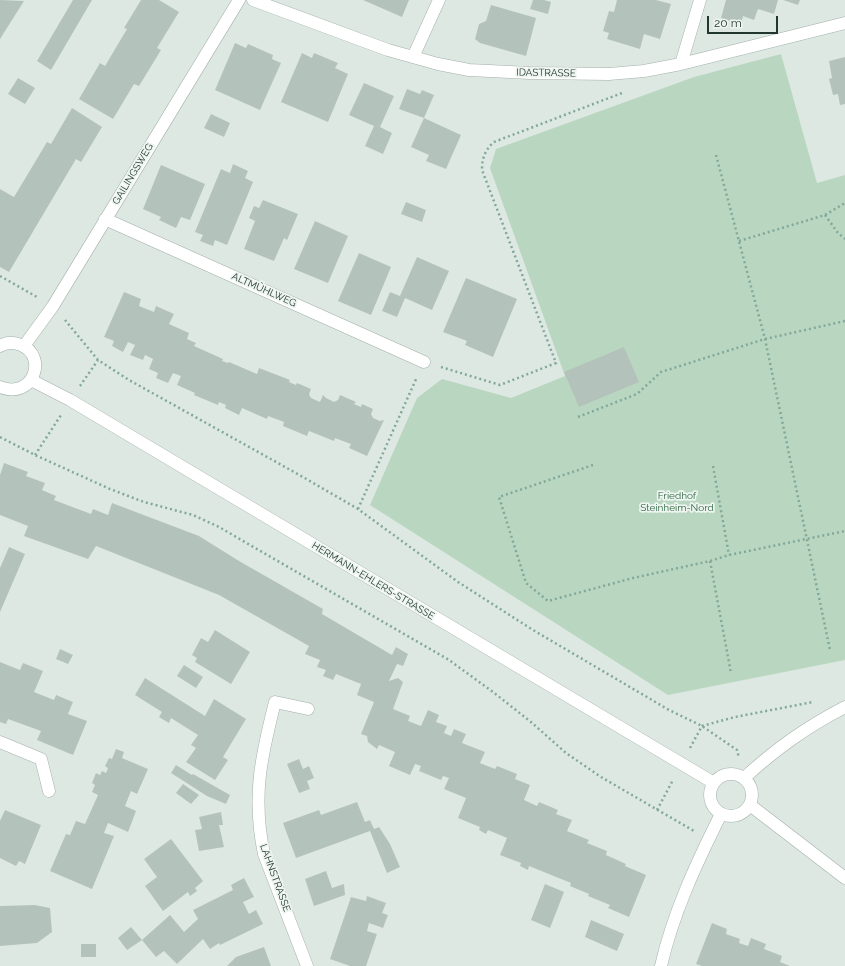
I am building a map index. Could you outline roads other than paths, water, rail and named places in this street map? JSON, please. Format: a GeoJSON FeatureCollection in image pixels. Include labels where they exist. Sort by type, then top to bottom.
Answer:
{"type":"FeatureCollection","features":[{"type":"Feature","properties":{"kind":"street","name":"GAILINGSWEG"},"geometry":{"type":"LineString","coordinates":[[24,346],[53,306],[105,218],[239,0]]}},
{"type":"Feature","properties":{"kind":"street","name":"IDASTRASSE"},"geometry":{"type":"LineString","coordinates":[[253,0],[388,50],[438,64],[469,70],[530,73],[609,74],[644,71],[681,64],[845,23]]}},
{"type":"Feature","properties":{"kind":"street"},"geometry":{"type":"LineString","coordinates":[[412,57],[439,0]]}},
{"type":"Feature","properties":{"kind":"street"},"geometry":{"type":"LineString","coordinates":[[681,64],[700,0]]}},
{"type":"Feature","properties":{"kind":"street","name":"ALTMÜHLWEG"},"geometry":{"type":"LineString","coordinates":[[105,218],[424,362]]}},
{"type":"Feature","properties":{"kind":"street"},"geometry":{"type":"LineString","coordinates":[[0,346],[9,343],[17,343],[24,346],[30,351],[34,358],[35,365],[31,380],[21,388],[7,390],[0,387]]}},
{"type":"Feature","properties":{"kind":"street","name":"HERMANN-EHLERS-STRASSE"},"geometry":{"type":"LineString","coordinates":[[31,380],[70,400],[714,783]]}},
{"type":"Feature","properties":{"kind":"street","name":"LAHNSTRASSE"},"geometry":{"type":"LineString","coordinates":[[307,966],[264,854],[260,836],[258,792],[263,753],[275,702],[308,709]]}},
{"type":"Feature","properties":{"kind":"street"},"geometry":{"type":"LineString","coordinates":[[744,778],[766,757],[793,737],[845,707]]}},
{"type":"Feature","properties":{"kind":"street"},"geometry":{"type":"LineString","coordinates":[[0,742],[41,759],[49,791]]}},
{"type":"Feature","properties":{"kind":"street"},"geometry":{"type":"LineString","coordinates":[[734,774],[744,778],[750,785],[753,794],[750,805],[746,811],[737,816],[731,817],[721,814],[711,802],[710,795],[714,783],[724,775],[734,774]]}},
{"type":"Feature","properties":{"kind":"street"},"geometry":{"type":"LineString","coordinates":[[750,805],[845,878]]}},
{"type":"Feature","properties":{"kind":"street"},"geometry":{"type":"LineString","coordinates":[[661,966],[668,938],[679,908],[708,839],[721,814]]}},
{"type":"Feature","properties":{"kind":"park label","name":"Friedhof Steinheim-Nord"},"geometry":{"type":"Point","coordinates":[677,502]}}]}
